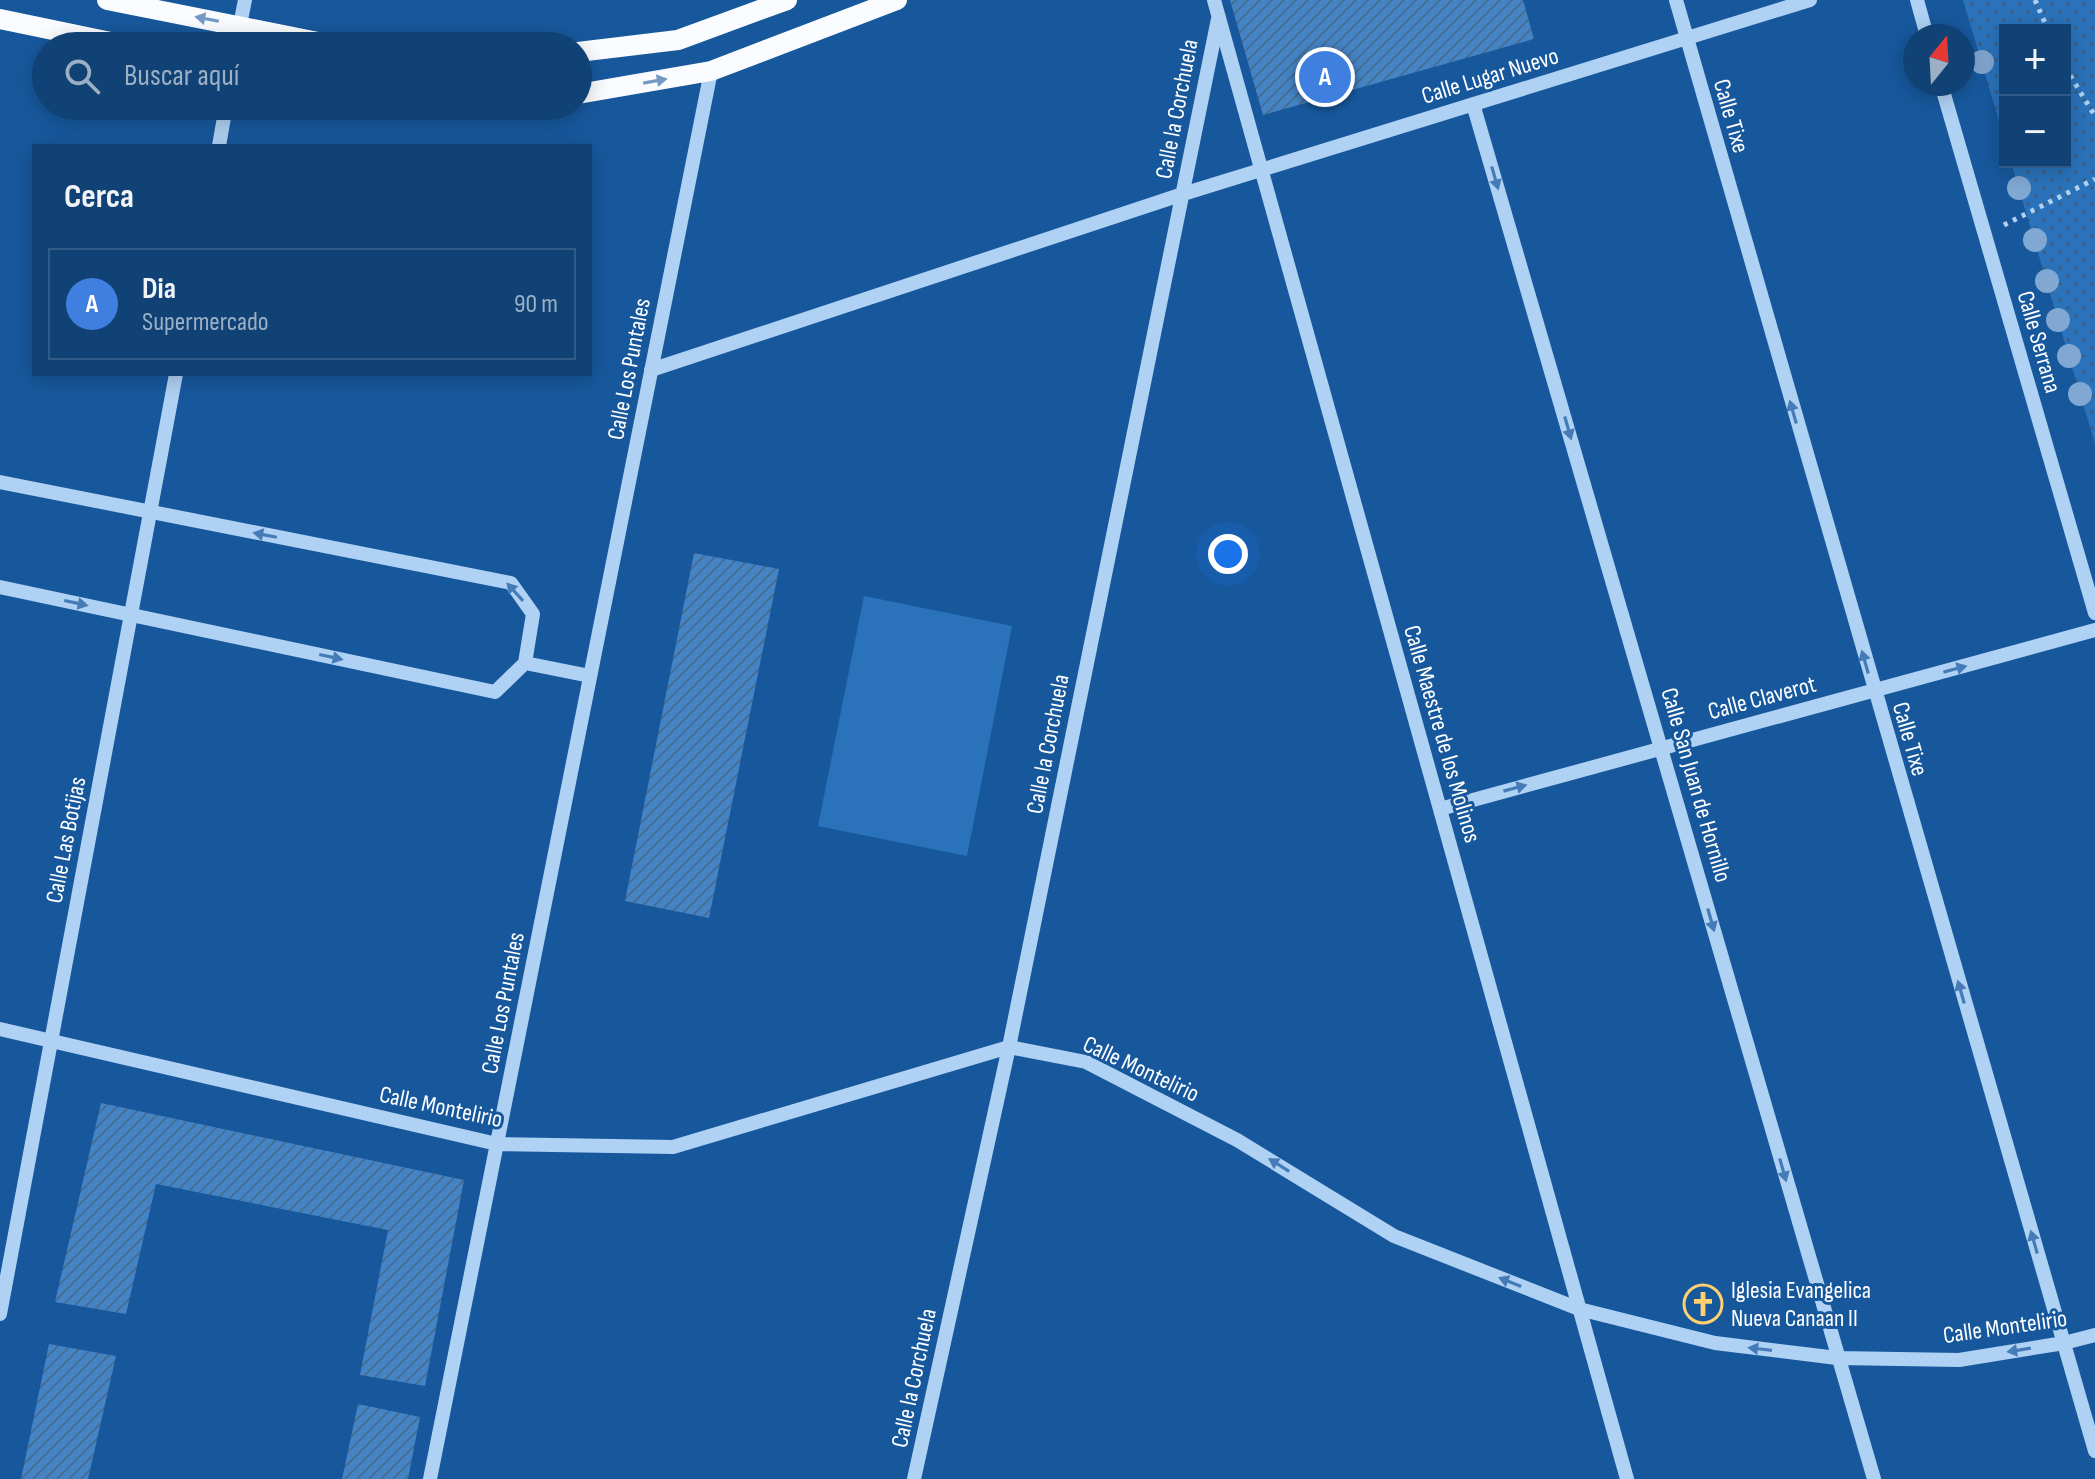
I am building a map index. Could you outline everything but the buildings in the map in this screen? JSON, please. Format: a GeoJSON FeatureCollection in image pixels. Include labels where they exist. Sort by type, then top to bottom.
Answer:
{"type":"FeatureCollection","features":[{"type":"Feature","properties":{"kind":"main road"},"geometry":{"type":"LineString","coordinates":[[107,0],[273,32]]}},
{"type":"Feature","properties":{"kind":"main road"},"geometry":{"type":"LineString","coordinates":[[592,50],[678,40],[787,0]]}},
{"type":"Feature","properties":{"kind":"main road"},"geometry":{"type":"LineString","coordinates":[[592,92],[711,71],[897,0]]}},
{"type":"Feature","properties":{"kind":"main road"},"geometry":{"type":"LineString","coordinates":[[1,23],[51,32]]}},
{"type":"Feature","properties":{"kind":"street"},"geometry":{"type":"LineString","coordinates":[[240,25],[245,0]]}},
{"type":"Feature","properties":{"kind":"street","name":"Calle Maestre de los Molinos"},"geometry":{"type":"LineString","coordinates":[[1214,0],[1627,1479]]}},
{"type":"Feature","properties":{"kind":"street","name":"Calle Tixe"},"geometry":{"type":"LineString","coordinates":[[1676,0],[1873,691],[2095,1451]]}},
{"type":"Feature","properties":{"kind":"street","name":"Calle Lugar Nuevo"},"geometry":{"type":"LineString","coordinates":[[651,370],[1261,169],[1810,0]]}},
{"type":"Feature","properties":{"kind":"street"},"geometry":{"type":"LineString","coordinates":[[1917,0],[1924,24]]}},
{"type":"Feature","properties":{"kind":"street","name":"Calle la Corchuela"},"geometry":{"type":"LineString","coordinates":[[914,1479],[1009,1047],[1218,17]]}},
{"type":"Feature","properties":{"kind":"street","name":"Calle Los Puntales"},"geometry":{"type":"LineString","coordinates":[[430,1479],[711,71]]}},
{"type":"Feature","properties":{"kind":"street","name":"Calle Serrana"},"geometry":{"type":"LineString","coordinates":[[1944,96],[2095,613]]}},
{"type":"Feature","properties":{"kind":"street","name":"Calle San Juan de Hornillo"},"geometry":{"type":"LineString","coordinates":[[1473,104],[1874,1479]]}},
{"type":"Feature","properties":{"kind":"street"},"geometry":{"type":"LineString","coordinates":[[219,144],[224,120]]}},
{"type":"Feature","properties":{"kind":"street","name":"Calle Las Botijas"},"geometry":{"type":"LineString","coordinates":[[0,1314],[176,376]]}},
{"type":"Feature","properties":{"kind":"street"},"geometry":{"type":"LineString","coordinates":[[0,482],[511,583],[533,614],[525,663],[495,692],[0,587]]}},
{"type":"Feature","properties":{"kind":"street","name":"Calle Claverot"},"geometry":{"type":"LineString","coordinates":[[1440,809],[2095,630]]}},
{"type":"Feature","properties":{"kind":"street"},"geometry":{"type":"LineString","coordinates":[[525,663],[590,676]]}},
{"type":"Feature","properties":{"kind":"street","name":"Calle Montelirio"},"geometry":{"type":"LineString","coordinates":[[0,1029],[497,1144],[673,1147],[1009,1047],[1086,1062],[1237,1140],[1394,1236],[1579,1309],[1715,1343],[1837,1358],[1959,1360],[2095,1335]]}},
{"type":"Feature","properties":{"kind":"path"},"geometry":{"type":"LineString","coordinates":[[2035,0],[2045,24]]}},
{"type":"Feature","properties":{"kind":"path"},"geometry":{"type":"LineString","coordinates":[[2071,77],[2095,116]]}},
{"type":"Feature","properties":{"kind":"path"},"geometry":{"type":"LineString","coordinates":[[1985,235],[2095,179]]}},
{"type":"Feature","properties":{"kind":"shaded area"},"geometry":{"type":"Polygon","coordinates":[[[1963,0],[2095,0],[2095,444],[2013,168],[2071,168],[2071,24],[1999,24],[1999,121],[1975,40],[1975,24],[1970,24],[1963,0]]]}},
{"type":"Feature","properties":{"kind":"shaded area"},"geometry":{"type":"Polygon","coordinates":[[[864,596],[1012,626],[967,856],[818,826],[864,596]]]}},
{"type":"Feature","properties":{"kind":"place","name":"Dia"},"geometry":{"type":"Point","coordinates":[1325,77]}},
{"type":"Feature","properties":{"kind":"place","name":"Iglesia Evangelica Nueva Canaan II"},"geometry":{"type":"Point","coordinates":[1703,1304]}}]}
